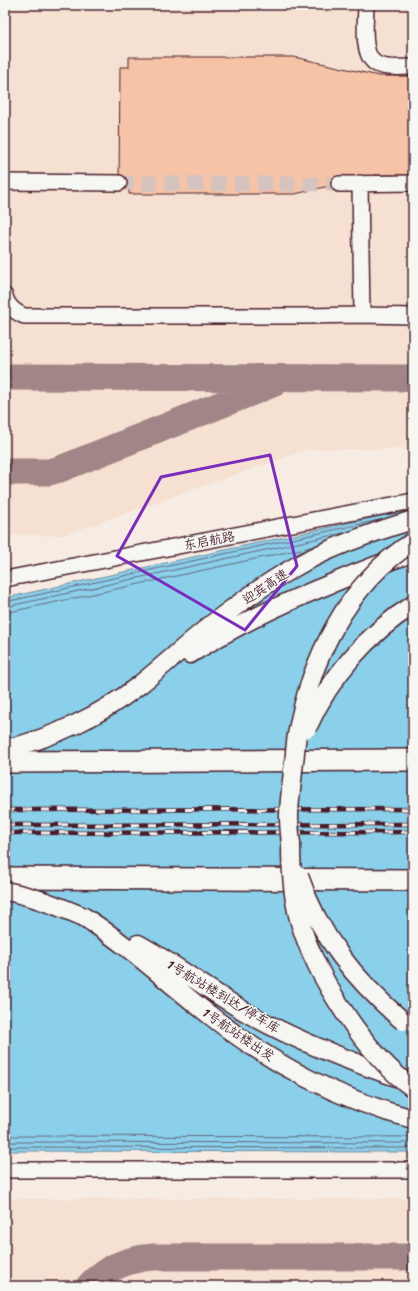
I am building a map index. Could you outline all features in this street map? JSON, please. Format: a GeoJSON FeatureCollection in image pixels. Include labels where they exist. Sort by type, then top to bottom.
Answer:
{"type":"FeatureCollection","features":[{"type":"Feature","properties":{"kind":"highway"},"geometry":{"type":"LineString","coordinates":[[5,762],[413,760]]}},
{"type":"Feature","properties":{"kind":"highway"},"geometry":{"type":"LineString","coordinates":[[5,878],[413,880]]}},
{"type":"Feature","properties":{"kind":"main road","name":"迎宾高速"},"geometry":{"type":"LineString","coordinates":[[138,686],[189,642],[230,610],[290,570],[338,546],[413,520]]}},
{"type":"Feature","properties":{"kind":"main road"},"geometry":{"type":"LineString","coordinates":[[413,542],[400,550],[377,570],[359,590],[342,616],[316,668],[297,735],[289,815],[291,871],[299,919],[318,967],[347,1015],[362,1036],[392,1070],[413,1088]]}},
{"type":"Feature","properties":{"kind":"main road","name":"迎宾高速"},"geometry":{"type":"LineString","coordinates":[[5,749],[64,729],[88,718],[209,642],[260,615],[358,572],[413,554]]}},
{"type":"Feature","properties":{"kind":"main road"},"geometry":{"type":"LineString","coordinates":[[292,784],[297,757],[304,736],[316,709],[329,688],[343,668],[370,638],[413,605]]}},
{"type":"Feature","properties":{"kind":"main road"},"geometry":{"type":"LineString","coordinates":[[291,845],[306,894],[315,914],[336,949],[350,969],[367,988],[413,1028]]}},
{"type":"Feature","properties":{"kind":"main road"},"geometry":{"type":"LineString","coordinates":[[5,891],[37,898],[84,917]]}},
{"type":"Feature","properties":{"kind":"main road","name":"1号航站楼到达/停车库"},"geometry":{"type":"LineString","coordinates":[[84,917],[146,949],[226,1000],[278,1030],[342,1058],[413,1082]]}},
{"type":"Feature","properties":{"kind":"main road","name":"1号航站楼出发"},"geometry":{"type":"LineString","coordinates":[[84,917],[140,957],[212,1018],[274,1059],[308,1078],[354,1100],[384,1111],[413,1119]]}},
{"type":"Feature","properties":{"kind":"lane"},"geometry":{"type":"LineString","coordinates":[[366,5],[367,52],[371,60],[377,65],[386,67],[413,67]]}},
{"type":"Feature","properties":{"kind":"lane"},"geometry":{"type":"LineString","coordinates":[[5,182],[119,183]]}},
{"type":"Feature","properties":{"kind":"lane"},"geometry":{"type":"LineString","coordinates":[[360,183],[362,315]]}},
{"type":"Feature","properties":{"kind":"lane"},"geometry":{"type":"LineString","coordinates":[[339,184],[413,183]]}},
{"type":"Feature","properties":{"kind":"lane"},"geometry":{"type":"LineString","coordinates":[[5,296],[9,306],[24,316],[413,316]]}},
{"type":"Feature","properties":{"kind":"lane","name":"东启航路"},"geometry":{"type":"LineString","coordinates":[[5,579],[413,501]]}},
{"type":"Feature","properties":{"kind":"lane"},"geometry":{"type":"LineString","coordinates":[[5,1170],[413,1170]]}},
{"type":"Feature","properties":{"kind":"highlighted area"},"geometry":{"type":"Polygon","coordinates":[[[270,455],[297,566],[245,630],[117,556],[161,477],[270,455]]]}},
{"type":"Feature","properties":{"kind":"shaded area"},"geometry":{"type":"Polygon","coordinates":[[[5,5],[413,5],[413,449],[308,449],[64,535],[5,535],[5,5]]]}},
{"type":"Feature","properties":{"kind":"shaded area"},"geometry":{"type":"Polygon","coordinates":[[[5,1199],[413,1199],[413,1286],[5,1286],[5,1199]]]}},
{"type":"Feature","properties":{"kind":"water"},"geometry":{"type":"Polygon","coordinates":[[[413,509],[413,1152],[5,1151],[5,598],[413,509]]]}},
{"type":"Feature","properties":{"kind":"building"},"geometry":{"type":"Polygon","coordinates":[[[129,57],[294,57],[379,76],[413,76],[413,175],[376,175],[295,194],[129,194],[129,186],[119,186],[120,67],[129,67],[129,57]]]}},
{"type":"Feature","properties":{"kind":"taxiway"},"geometry":{"type":"LineString","coordinates":[[5,377],[413,378]]}},
{"type":"Feature","properties":{"kind":"taxiway"},"geometry":{"type":"LineString","coordinates":[[5,472],[49,472],[60,469],[275,383]]}},
{"type":"Feature","properties":{"kind":"taxiway"},"geometry":{"type":"LineString","coordinates":[[89,1286],[96,1279],[118,1265],[153,1257],[413,1257]]}},
{"type":"Feature","properties":{"kind":"tunnel"},"geometry":{"type":"LineString","coordinates":[[119,183],[339,184]]}},
{"type":"Feature","properties":{"kind":"railway"},"geometry":{"type":"LineString","coordinates":[[5,810],[413,809]]}},
{"type":"Feature","properties":{"kind":"railway"},"geometry":{"type":"LineString","coordinates":[[5,825],[413,824]]}},
{"type":"Feature","properties":{"kind":"railway"},"geometry":{"type":"LineString","coordinates":[[5,833],[413,832]]}}]}
